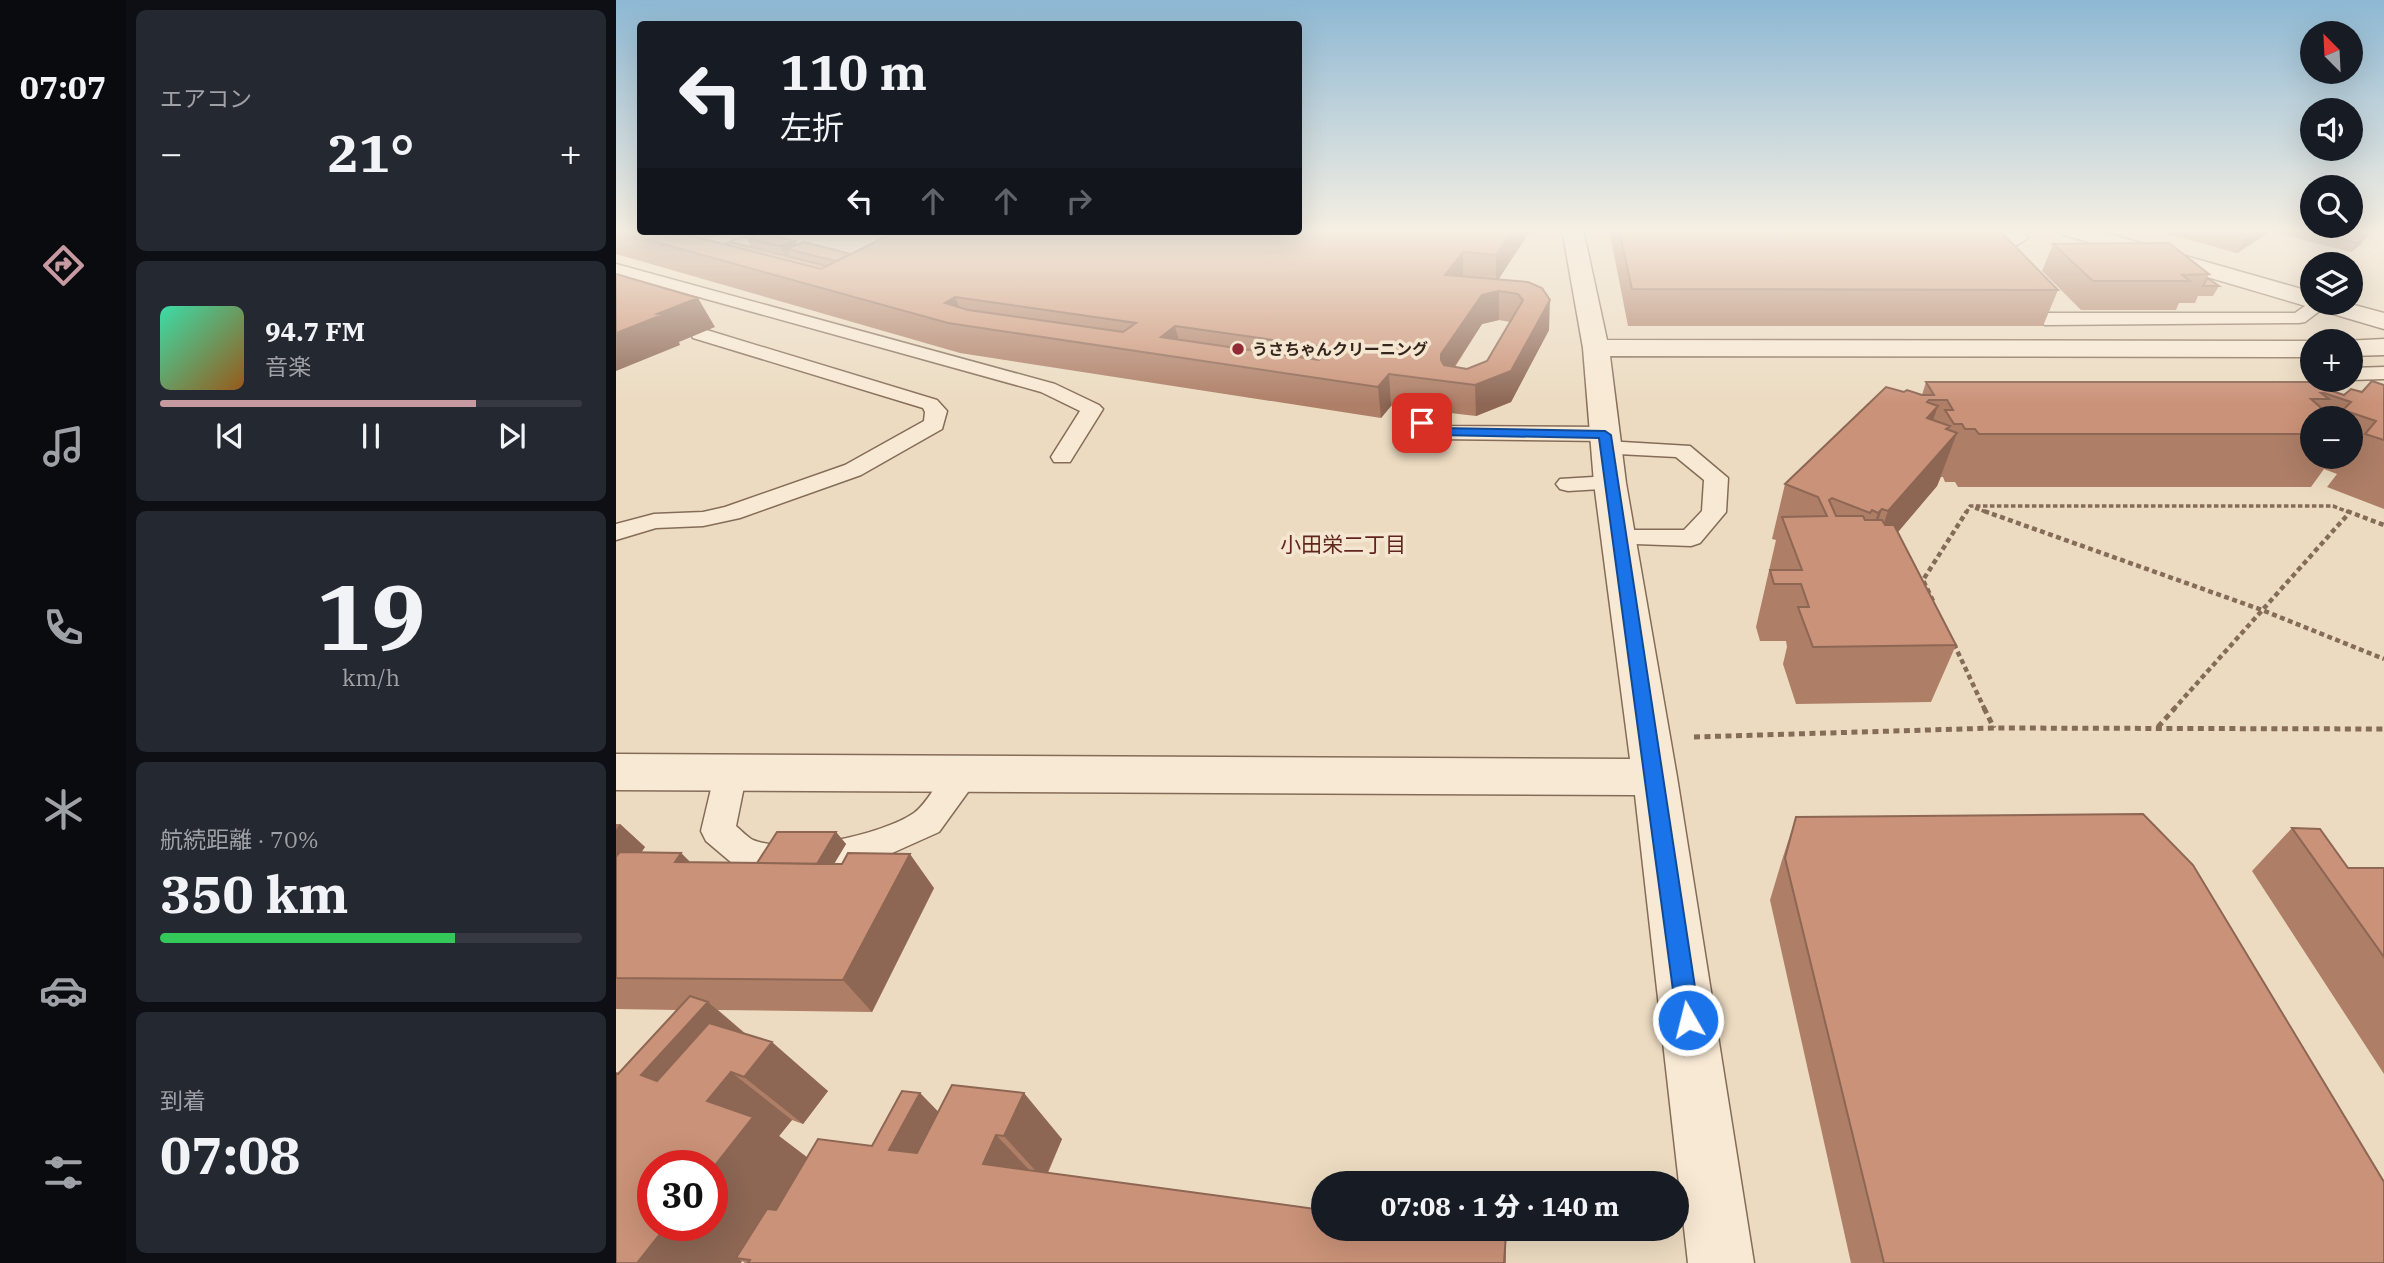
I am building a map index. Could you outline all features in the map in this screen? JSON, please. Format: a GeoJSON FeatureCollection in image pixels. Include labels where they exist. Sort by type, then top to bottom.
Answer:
{"type":"FeatureCollection","features":[{"type":"Feature","properties":{"kind":"street"},"geometry":{"type":"LineString","coordinates":[[1584,288],[1596,348],[1617,538],[1669,757],[1721,1263]]}},
{"type":"Feature","properties":{"kind":"street"},"geometry":{"type":"LineString","coordinates":[[2271,288],[2300,296]]}},
{"type":"Feature","properties":{"kind":"street"},"geometry":{"type":"LineString","coordinates":[[2363,315],[2384,321]]}},
{"type":"Feature","properties":{"kind":"street"},"geometry":{"type":"LineString","coordinates":[[1596,348],[2300,348]]}},
{"type":"Feature","properties":{"kind":"street"},"geometry":{"type":"LineString","coordinates":[[616,772],[965,774],[1669,757]]}},
{"type":"Feature","properties":{"kind":"lane"},"geometry":{"type":"LineString","coordinates":[[685,288],[1048,388],[1091,409],[1062,457]]}},
{"type":"Feature","properties":{"kind":"lane"},"geometry":{"type":"LineString","coordinates":[[2045,319],[2290,318],[2301,315]]}},
{"type":"Feature","properties":{"kind":"lane"},"geometry":{"type":"LineString","coordinates":[[616,532],[654,521],[704,519],[731,513],[853,470],[934,424],[936,411],[930,404],[699,334]]}},
{"type":"Feature","properties":{"kind":"lane"},"geometry":{"type":"LineString","coordinates":[[2363,374],[2384,373]]}},
{"type":"Feature","properties":{"kind":"lane"},"geometry":{"type":"LineString","coordinates":[[1416,409],[1422,423],[1438,432],[1605,441],[1682,451],[1716,478],[1714,512],[1691,538],[1617,538]]}},
{"type":"Feature","properties":{"kind":"lane"},"geometry":{"type":"LineString","coordinates":[[1568,484],[1609,483]]}},
{"type":"Feature","properties":{"kind":"lane"},"geometry":{"type":"LineString","coordinates":[[731,772],[718,831],[744,853],[789,860],[821,859],[890,840],[927,822],[965,774]]}},
{"type":"Feature","properties":{"kind":"path"},"geometry":{"type":"LineString","coordinates":[[1970,506],[2333,506],[2384,525]]}},
{"type":"Feature","properties":{"kind":"path"},"geometry":{"type":"LineString","coordinates":[[1935,605],[1923,580],[1970,506]]}},
{"type":"Feature","properties":{"kind":"path"},"geometry":{"type":"LineString","coordinates":[[1970,506],[2262,610],[2384,659]]}},
{"type":"Feature","properties":{"kind":"path"},"geometry":{"type":"LineString","coordinates":[[2158,727],[2350,512]]}},
{"type":"Feature","properties":{"kind":"path"},"geometry":{"type":"LineString","coordinates":[[1953,642],[1994,728]]}},
{"type":"Feature","properties":{"kind":"path"},"geometry":{"type":"LineString","coordinates":[[1669,757],[1994,728],[2384,729]]}},
{"type":"Feature","properties":{"kind":"building"},"geometry":{"type":"Polygon","coordinates":[[[616,288],[664,288],[698,298],[657,314],[662,315],[616,333],[616,288]]]}},
{"type":"Feature","properties":{"kind":"building"},"geometry":{"type":"Polygon","coordinates":[[[821,288],[1542,288],[1550,300],[1511,371],[1475,385],[1389,374],[1378,387],[948,323],[821,288]],[[1499,291],[1482,295],[1441,354],[1444,365],[1467,369],[1487,361],[1523,300],[1518,294],[1499,291]],[[955,297],[945,303],[968,310],[1123,332],[1136,323],[955,297]],[[1175,326],[1161,337],[1319,360],[1331,348],[1175,326]]]}},
{"type":"Feature","properties":{"kind":"building"},"geometry":{"type":"Polygon","coordinates":[[[2056,288],[2058,290],[1632,289],[2056,288]]]}},
{"type":"Feature","properties":{"kind":"building"},"geometry":{"type":"Polygon","coordinates":[[[2372,381],[2384,385],[2384,440],[2365,434],[2376,421],[2363,417],[2363,406],[2347,406],[2351,402],[2324,393],[2321,393],[2329,399],[2311,399],[2319,406],[2300,406],[2300,434],[1979,434],[1975,429],[1965,429],[1962,424],[1954,424],[1945,410],[1953,410],[1947,400],[1929,400],[1927,402],[1938,406],[1927,418],[1950,426],[1946,429],[1957,433],[1888,511],[1882,509],[1878,513],[1872,510],[1870,513],[1832,498],[1829,500],[1836,516],[1863,516],[1865,520],[1882,520],[1885,525],[1894,525],[1956,645],[1813,647],[1798,607],[1809,607],[1801,584],[1774,584],[1770,570],[1802,570],[1782,517],[1827,516],[1818,497],[1785,484],[1886,387],[1934,395],[1926,382],[2300,382],[2300,392],[2335,392],[2344,395],[2348,392],[2363,391],[2372,381]]]}},
{"type":"Feature","properties":{"kind":"building"},"geometry":{"type":"Polygon","coordinates":[[[2143,814],[2193,865],[2384,1182],[2384,1263],[1884,1263],[1785,858],[1796,817],[2143,814]]]}},
{"type":"Feature","properties":{"kind":"building"},"geometry":{"type":"Polygon","coordinates":[[[2292,828],[2320,829],[2348,868],[2384,868],[2384,957],[2292,828]]]}},
{"type":"Feature","properties":{"kind":"building"},"geometry":{"type":"Polygon","coordinates":[[[777,832],[836,832],[817,864],[757,863],[777,832]]]}},
{"type":"Feature","properties":{"kind":"building"},"geometry":{"type":"Polygon","coordinates":[[[620,852],[681,853],[675,862],[842,864],[848,853],[910,854],[843,980],[616,978],[616,857],[620,852]]]}},
{"type":"Feature","properties":{"kind":"building"},"geometry":{"type":"Polygon","coordinates":[[[690,996],[708,1002],[641,1075],[657,1081],[709,1023],[772,1042],[744,1077],[731,1072],[707,1101],[753,1117],[727,1150],[637,1150],[637,1241],[654,1241],[637,1263],[616,1263],[616,1073],[618,1074],[690,996]]]}},
{"type":"Feature","properties":{"kind":"building"},"geometry":{"type":"Polygon","coordinates":[[[952,1085],[1024,1093],[1004,1136],[996,1135],[983,1164],[1311,1208],[1311,1241],[1506,1241],[1504,1263],[748,1263],[750,1260],[736,1258],[767,1209],[776,1210],[818,1139],[872,1146],[902,1091],[920,1093],[889,1150],[917,1153],[952,1085]]]}},
{"type":"Feature","properties":{"kind":"place","name":"うさちゃんクリーニング"},"geometry":{"type":"Point","coordinates":[1238,349]}},
{"type":"Feature","properties":{"kind":"district","name":"小田栄二丁目"},"geometry":{"type":"Point","coordinates":[1343,545]}},
{"type":"Feature","properties":{"kind":"route"},"geometry":{"type":"LineString","coordinates":[[1422,423],[1438,432],[1605,435],[1609,483],[1655,777],[1688,1020]]}}]}
